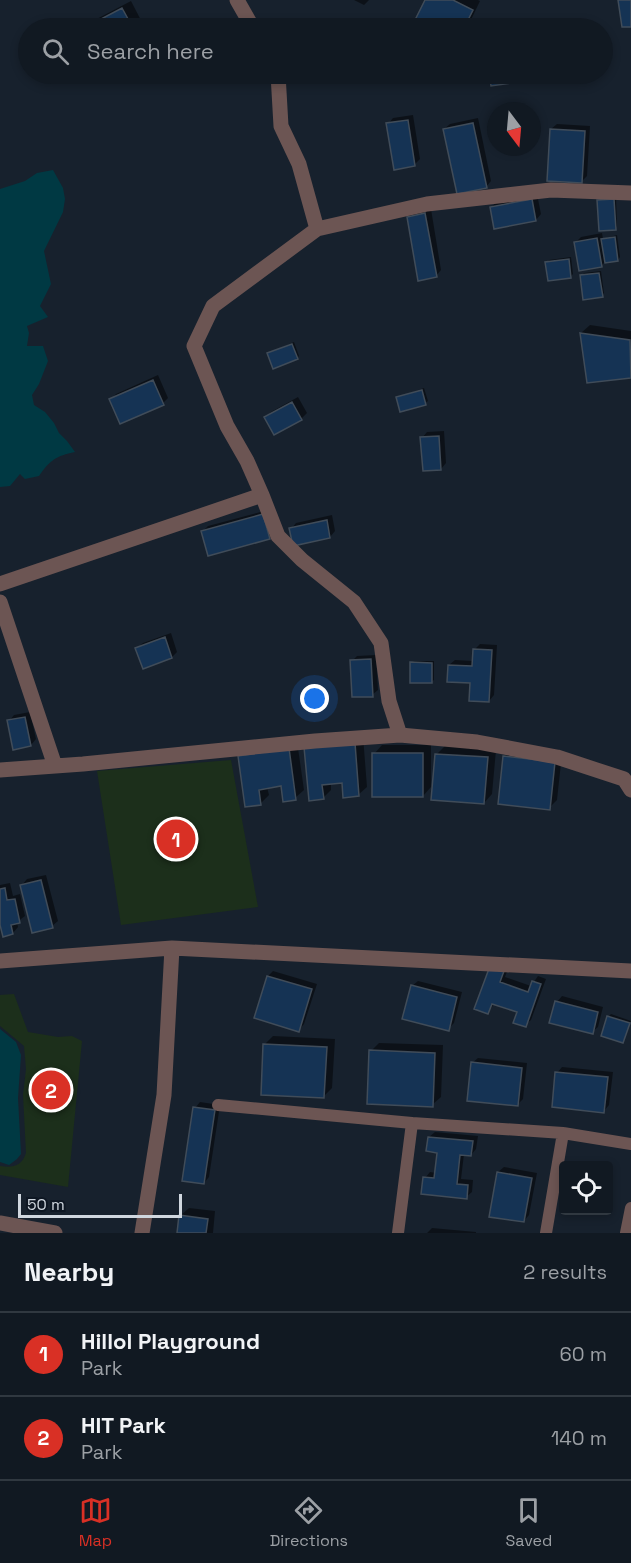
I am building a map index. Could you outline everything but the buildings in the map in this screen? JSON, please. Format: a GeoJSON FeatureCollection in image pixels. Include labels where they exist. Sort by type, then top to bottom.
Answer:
{"type":"FeatureCollection","features":[{"type":"Feature","properties":{"kind":"street"},"geometry":{"type":"LineString","coordinates":[[237,0],[247,18]]}},
{"type":"Feature","properties":{"kind":"street"},"geometry":{"type":"LineString","coordinates":[[279,84],[281,126],[299,164],[317,228]]}},
{"type":"Feature","properties":{"kind":"street"},"geometry":{"type":"LineString","coordinates":[[400,735],[389,701],[381,643],[354,602],[302,560],[278,536],[247,461],[227,426],[194,346],[213,306],[317,228],[427,204],[551,190],[631,193]]}},
{"type":"Feature","properties":{"kind":"street"},"geometry":{"type":"LineString","coordinates":[[0,584],[262,495]]}},
{"type":"Feature","properties":{"kind":"street"},"geometry":{"type":"LineString","coordinates":[[0,602],[55,766]]}},
{"type":"Feature","properties":{"kind":"street"},"geometry":{"type":"LineString","coordinates":[[0,770],[400,735],[477,742],[557,757],[624,779],[631,790]]}},
{"type":"Feature","properties":{"kind":"street"},"geometry":{"type":"LineString","coordinates":[[142,1233],[164,1095],[172,948]]}},
{"type":"Feature","properties":{"kind":"street"},"geometry":{"type":"LineString","coordinates":[[0,961],[172,948],[631,971]]}},
{"type":"Feature","properties":{"kind":"street"},"geometry":{"type":"LineString","coordinates":[[0,1223],[55,1233]]}},
{"type":"Feature","properties":{"kind":"lane"},"geometry":{"type":"LineString","coordinates":[[219,1105],[412,1123],[563,1133],[631,1144]]}},
{"type":"Feature","properties":{"kind":"lane"},"geometry":{"type":"LineString","coordinates":[[398,1233],[412,1123]]}},
{"type":"Feature","properties":{"kind":"lane"},"geometry":{"type":"LineString","coordinates":[[546,1233],[563,1133]]}},
{"type":"Feature","properties":{"kind":"lane"},"geometry":{"type":"LineString","coordinates":[[626,1233],[631,1208]]}},
{"type":"Feature","properties":{"kind":"green space"},"geometry":{"type":"Polygon","coordinates":[[[231,760],[258,907],[121,925],[97,771],[231,760]]]}},
{"type":"Feature","properties":{"kind":"green space"},"geometry":{"type":"Polygon","coordinates":[[[14,994],[28,1032],[58,1037],[72,1036],[82,1041],[68,1187],[0,1175],[0,1166],[16,1165],[22,1161],[26,1153],[23,1095],[26,1069],[24,1046],[0,1026],[0,995],[14,994]]]}},
{"type":"Feature","properties":{"kind":"water"},"geometry":{"type":"Polygon","coordinates":[[[53,170],[63,188],[65,199],[63,212],[44,251],[51,284],[40,306],[48,317],[27,326],[29,333],[27,346],[43,346],[48,361],[32,395],[34,405],[45,412],[75,452],[54,460],[39,476],[25,479],[20,474],[10,486],[0,487],[0,189],[25,181],[37,173],[53,170]]]}},
{"type":"Feature","properties":{"kind":"water"},"geometry":{"type":"Polygon","coordinates":[[[0,1029],[16,1042],[21,1055],[18,1098],[21,1154],[9,1165],[0,1162],[0,1029]]]}},
{"type":"Feature","properties":{"kind":"place","name":"Hillol Playground"},"geometry":{"type":"Point","coordinates":[176,839]}},
{"type":"Feature","properties":{"kind":"place","name":"HIT Park"},"geometry":{"type":"Point","coordinates":[51,1090]}}]}
